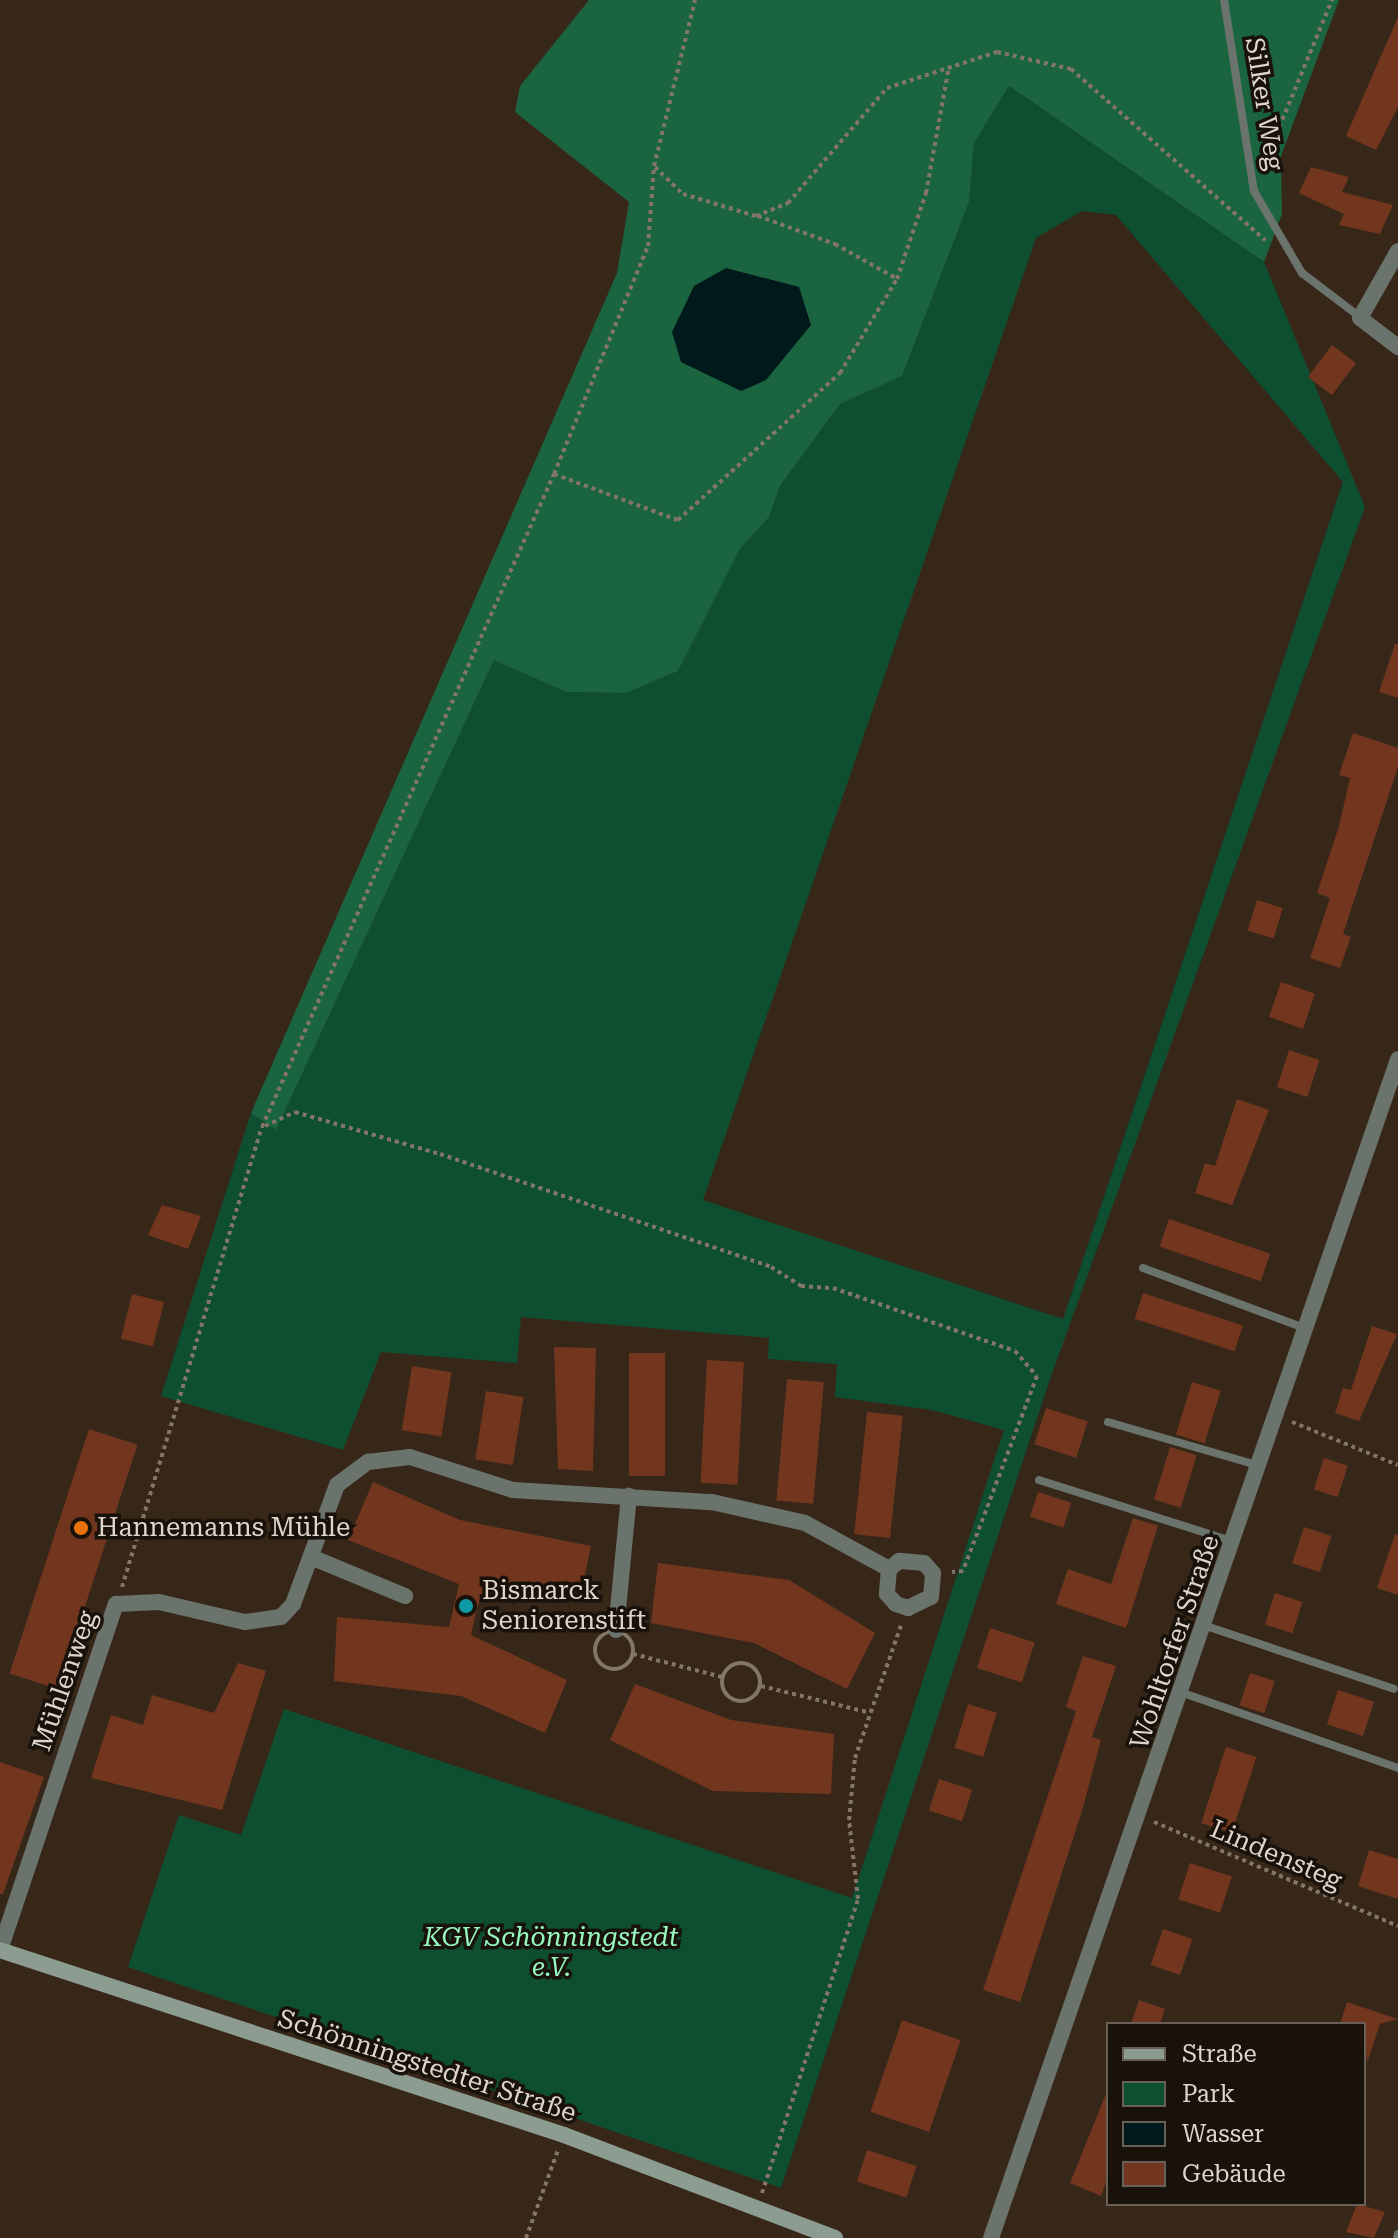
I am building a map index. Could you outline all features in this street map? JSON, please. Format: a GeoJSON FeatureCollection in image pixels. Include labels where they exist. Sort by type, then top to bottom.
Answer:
{"type":"FeatureCollection","features":[{"type":"Feature","properties":{"kind":"main road","name":"Schönningstedter Straße"},"geometry":{"type":"LineString","coordinates":[[0,1950],[564,2135],[835,2238]]}},
{"type":"Feature","properties":{"kind":"street"},"geometry":{"type":"LineString","coordinates":[[1360,318],[1398,251]]}},
{"type":"Feature","properties":{"kind":"street","name":"Silker Weg"},"geometry":{"type":"LineString","coordinates":[[1360,318],[1398,347]]}},
{"type":"Feature","properties":{"kind":"street","name":"Wohltorfer Straße"},"geometry":{"type":"LineString","coordinates":[[991,2238],[1262,1467],[1398,1059]]}},
{"type":"Feature","properties":{"kind":"street","name":"Mühlenweg"},"geometry":{"type":"LineString","coordinates":[[0,1950],[116,1604],[159,1602],[245,1622],[281,1617],[311,1557],[337,1485],[368,1462],[410,1457],[513,1490],[712,1502],[805,1523],[889,1569]]}},
{"type":"Feature","properties":{"kind":"street"},"geometry":{"type":"LineString","coordinates":[[616,1630],[629,1496]]}},
{"type":"Feature","properties":{"kind":"street"},"geometry":{"type":"LineString","coordinates":[[311,1557],[405,1596]]}},
{"type":"Feature","properties":{"kind":"street"},"geometry":{"type":"LineString","coordinates":[[912,1558],[933,1573],[931,1597],[908,1608],[887,1594],[889,1569],[912,1558]]}},
{"type":"Feature","properties":{"kind":"lane","name":"Silker Weg"},"geometry":{"type":"LineString","coordinates":[[1224,0],[1254,191],[1302,273],[1360,318]]}},
{"type":"Feature","properties":{"kind":"lane"},"geometry":{"type":"LineString","coordinates":[[1143,1268],[1308,1329]]}},
{"type":"Feature","properties":{"kind":"lane"},"geometry":{"type":"LineString","coordinates":[[1108,1422],[1262,1467]]}},
{"type":"Feature","properties":{"kind":"lane"},"geometry":{"type":"LineString","coordinates":[[1039,1480],[1235,1542]]}},
{"type":"Feature","properties":{"kind":"lane"},"geometry":{"type":"LineString","coordinates":[[1206,1626],[1394,1689]]}},
{"type":"Feature","properties":{"kind":"lane"},"geometry":{"type":"LineString","coordinates":[[1183,1693],[1398,1768]]}},
{"type":"Feature","properties":{"kind":"path"},"geometry":{"type":"LineString","coordinates":[[116,1604],[262,1127],[554,474],[648,246],[654,166],[695,0]]}},
{"type":"Feature","properties":{"kind":"path"},"geometry":{"type":"LineString","coordinates":[[1254,191],[1332,0]]}},
{"type":"Feature","properties":{"kind":"path"},"geometry":{"type":"LineString","coordinates":[[756,216],[788,203],[887,88],[997,52],[1071,69],[1268,242]]}},
{"type":"Feature","properties":{"kind":"path"},"geometry":{"type":"LineString","coordinates":[[554,474],[678,520],[840,373],[897,279],[926,193],[949,66]]}},
{"type":"Feature","properties":{"kind":"path"},"geometry":{"type":"LineString","coordinates":[[654,166],[683,194],[835,244],[897,279]]}},
{"type":"Feature","properties":{"kind":"path"},"geometry":{"type":"LineString","coordinates":[[262,1127],[295,1112],[440,1154],[1031,1361],[1037,1376],[963,1571],[933,1573]]}},
{"type":"Feature","properties":{"kind":"path"},"geometry":{"type":"LineString","coordinates":[[1279,1416],[1398,1465]]}},
{"type":"Feature","properties":{"kind":"path"},"geometry":{"type":"LineString","coordinates":[[756,2210],[858,1899],[849,1820],[867,1712],[908,1608]]}},
{"type":"Feature","properties":{"kind":"path"},"geometry":{"type":"LineString","coordinates":[[633,1654],[722,1677],[737,1701],[761,1686]]}},
{"type":"Feature","properties":{"kind":"path"},"geometry":{"type":"LineString","coordinates":[[722,1677],[746,1662],[761,1686],[867,1712]]}},
{"type":"Feature","properties":{"kind":"path","name":"Lindensteg"},"geometry":{"type":"LineString","coordinates":[[1140,1816],[1398,1926]]}},
{"type":"Feature","properties":{"kind":"path"},"geometry":{"type":"LineString","coordinates":[[526,2238],[564,2135]]}},
{"type":"Feature","properties":{"kind":"green space"},"geometry":{"type":"Polygon","coordinates":[[[589,0],[1339,0],[1281,156],[1282,214],[1264,262],[1009,86],[974,143],[969,202],[902,376],[840,404],[780,486],[769,517],[740,549],[678,671],[626,693],[566,692],[494,660],[276,1130],[251,1113],[617,273],[629,202],[515,112],[520,86],[589,0]]]}},
{"type":"Feature","properties":{"kind":"green space","name":"KGV Schönningstedt e.V."},"geometry":{"type":"Polygon","coordinates":[[[1009,86],[1264,262],[1365,507],[1049,1382],[781,2188],[128,1967],[179,1815],[241,1835],[284,1709],[852,1898],[1004,1430],[932,1410],[835,1397],[837,1364],[768,1359],[769,1338],[521,1317],[517,1363],[381,1352],[343,1450],[161,1396],[251,1113],[276,1130],[494,660],[566,692],[626,693],[678,671],[740,549],[769,517],[780,486],[840,404],[902,376],[969,202],[974,143],[1009,86]],[[1082,211],[1036,238],[703,1200],[1063,1319],[1343,482],[1116,215],[1082,211]]]}},
{"type":"Feature","properties":{"kind":"water"},"geometry":{"type":"Polygon","coordinates":[[[726,268],[799,287],[811,325],[766,380],[741,391],[681,362],[672,332],[694,286],[726,268]]]}},
{"type":"Feature","properties":{"kind":"building"},"geometry":{"type":"Polygon","coordinates":[[[1398,17],[1398,107],[1376,150],[1346,136],[1398,17]]]}},
{"type":"Feature","properties":{"kind":"building"},"geometry":{"type":"Polygon","coordinates":[[[1311,167],[1349,177],[1342,192],[1393,205],[1380,234],[1339,225],[1344,214],[1299,193],[1311,167]]]}},
{"type":"Feature","properties":{"kind":"building"},"geometry":{"type":"Polygon","coordinates":[[[1332,345],[1356,363],[1332,395],[1308,377],[1332,345]]]}},
{"type":"Feature","properties":{"kind":"building"},"geometry":{"type":"Polygon","coordinates":[[[1395,644],[1398,644],[1398,698],[1379,692],[1395,644]]]}},
{"type":"Feature","properties":{"kind":"building"},"geometry":{"type":"Polygon","coordinates":[[[1353,733],[1398,748],[1398,767],[1343,934],[1351,937],[1340,968],[1310,958],[1330,898],[1317,893],[1339,826],[1350,778],[1339,775],[1353,733]]]}},
{"type":"Feature","properties":{"kind":"building"},"geometry":{"type":"Polygon","coordinates":[[[1257,900],[1283,908],[1273,938],[1248,931],[1257,900]]]}},
{"type":"Feature","properties":{"kind":"building"},"geometry":{"type":"Polygon","coordinates":[[[1281,982],[1315,994],[1303,1029],[1269,1017],[1281,982]]]}},
{"type":"Feature","properties":{"kind":"building"},"geometry":{"type":"Polygon","coordinates":[[[1289,1050],[1319,1060],[1307,1097],[1277,1087],[1289,1050]]]}},
{"type":"Feature","properties":{"kind":"building"},"geometry":{"type":"Polygon","coordinates":[[[1237,1099],[1269,1110],[1232,1205],[1195,1193],[1205,1163],[1215,1166],[1237,1099]]]}},
{"type":"Feature","properties":{"kind":"building"},"geometry":{"type":"Polygon","coordinates":[[[162,1205],[201,1216],[188,1249],[148,1235],[162,1205]]]}},
{"type":"Feature","properties":{"kind":"building"},"geometry":{"type":"Polygon","coordinates":[[[1169,1219],[1270,1254],[1261,1281],[1160,1246],[1169,1219]]]}},
{"type":"Feature","properties":{"kind":"building"},"geometry":{"type":"Polygon","coordinates":[[[1143,1293],[1243,1325],[1235,1351],[1135,1319],[1143,1293]]]}},
{"type":"Feature","properties":{"kind":"building"},"geometry":{"type":"Polygon","coordinates":[[[132,1294],[164,1302],[153,1347],[121,1339],[132,1294]]]}},
{"type":"Feature","properties":{"kind":"building"},"geometry":{"type":"Polygon","coordinates":[[[1372,1326],[1397,1334],[1359,1421],[1335,1413],[1343,1388],[1351,1390],[1372,1326]]]}},
{"type":"Feature","properties":{"kind":"building"},"geometry":{"type":"Polygon","coordinates":[[[554,1347],[596,1348],[593,1471],[558,1469],[554,1347]]]}},
{"type":"Feature","properties":{"kind":"building"},"geometry":{"type":"Polygon","coordinates":[[[629,1353],[665,1353],[665,1476],[629,1476],[629,1353]]]}},
{"type":"Feature","properties":{"kind":"building"},"geometry":{"type":"Polygon","coordinates":[[[707,1360],[744,1362],[738,1485],[701,1483],[707,1360]]]}},
{"type":"Feature","properties":{"kind":"building"},"geometry":{"type":"Polygon","coordinates":[[[412,1366],[452,1372],[441,1436],[402,1430],[412,1366]]]}},
{"type":"Feature","properties":{"kind":"building"},"geometry":{"type":"Polygon","coordinates":[[[787,1379],[824,1382],[813,1504],[776,1501],[787,1379]]]}},
{"type":"Feature","properties":{"kind":"building"},"geometry":{"type":"Polygon","coordinates":[[[1192,1382],[1221,1391],[1205,1443],[1176,1435],[1192,1382]]]}},
{"type":"Feature","properties":{"kind":"building"},"geometry":{"type":"Polygon","coordinates":[[[486,1391],[524,1397],[513,1465],[475,1459],[486,1391]]]}},
{"type":"Feature","properties":{"kind":"building"},"geometry":{"type":"Polygon","coordinates":[[[1046,1408],[1088,1422],[1076,1458],[1034,1444],[1046,1408]]]}},
{"type":"Feature","properties":{"kind":"building"},"geometry":{"type":"Polygon","coordinates":[[[867,1412],[903,1416],[890,1538],[854,1534],[867,1412]]]}},
{"type":"Feature","properties":{"kind":"building","name":"Hannemanns Mühle"},"geometry":{"type":"Polygon","coordinates":[[[89,1429],[138,1445],[58,1689],[10,1673],[89,1429]]]}},
{"type":"Feature","properties":{"kind":"building"},"geometry":{"type":"Polygon","coordinates":[[[1170,1447],[1197,1455],[1181,1508],[1154,1500],[1170,1447]]]}},
{"type":"Feature","properties":{"kind":"building"},"geometry":{"type":"Polygon","coordinates":[[[1324,1458],[1348,1466],[1338,1497],[1314,1489],[1324,1458]]]}},
{"type":"Feature","properties":{"kind":"building","name":"Bismarck Seniorenstift"},"geometry":{"type":"Polygon","coordinates":[[[373,1482],[460,1520],[591,1546],[580,1599],[484,1587],[476,1612],[471,1635],[567,1680],[545,1733],[461,1696],[334,1681],[337,1617],[449,1627],[459,1584],[348,1540],[373,1482]]]}},
{"type":"Feature","properties":{"kind":"building"},"geometry":{"type":"Polygon","coordinates":[[[1038,1492],[1071,1503],[1063,1528],[1030,1517],[1038,1492]]]}},
{"type":"Feature","properties":{"kind":"building"},"geometry":{"type":"Polygon","coordinates":[[[1133,1518],[1158,1526],[1126,1628],[1056,1604],[1068,1569],[1111,1584],[1133,1518]]]}},
{"type":"Feature","properties":{"kind":"building"},"geometry":{"type":"Polygon","coordinates":[[[1304,1527],[1332,1536],[1320,1572],[1292,1563],[1304,1527]]]}},
{"type":"Feature","properties":{"kind":"building"},"geometry":{"type":"Polygon","coordinates":[[[1395,1534],[1398,1535],[1398,1595],[1377,1588],[1395,1534]]]}},
{"type":"Feature","properties":{"kind":"building","name":"Bismarck Seniorenstift"},"geometry":{"type":"Polygon","coordinates":[[[658,1563],[789,1580],[875,1633],[847,1689],[754,1643],[651,1623],[658,1563]]]}},
{"type":"Feature","properties":{"kind":"building"},"geometry":{"type":"Polygon","coordinates":[[[1275,1593],[1303,1602],[1292,1633],[1265,1624],[1275,1593]]]}},
{"type":"Feature","properties":{"kind":"building"},"geometry":{"type":"Polygon","coordinates":[[[990,1628],[1035,1643],[1022,1682],[977,1668],[990,1628]]]}},
{"type":"Feature","properties":{"kind":"building"},"geometry":{"type":"Polygon","coordinates":[[[1083,1656],[1116,1666],[1092,1737],[1101,1740],[1082,1811],[1020,2002],[983,1990],[1076,1711],[1066,1707],[1083,1656]]]}},
{"type":"Feature","properties":{"kind":"building"},"geometry":{"type":"Polygon","coordinates":[[[238,1663],[266,1671],[222,1810],[91,1778],[111,1715],[143,1725],[152,1695],[214,1713],[238,1663]]]}},
{"type":"Feature","properties":{"kind":"building"},"geometry":{"type":"Polygon","coordinates":[[[1250,1673],[1275,1681],[1264,1713],[1239,1705],[1250,1673]]]}},
{"type":"Feature","properties":{"kind":"building","name":"Bismarck Seniorenstift"},"geometry":{"type":"Polygon","coordinates":[[[635,1684],[731,1720],[834,1734],[831,1794],[713,1791],[610,1740],[635,1684]]]}},
{"type":"Feature","properties":{"kind":"building"},"geometry":{"type":"Polygon","coordinates":[[[1338,1690],[1374,1702],[1363,1736],[1327,1724],[1338,1690]]]}},
{"type":"Feature","properties":{"kind":"building"},"geometry":{"type":"Polygon","coordinates":[[[968,1704],[997,1713],[983,1757],[955,1748],[968,1704]]]}},
{"type":"Feature","properties":{"kind":"building"},"geometry":{"type":"Polygon","coordinates":[[[1226,1747],[1256,1757],[1232,1833],[1201,1823],[1226,1747]]]}},
{"type":"Feature","properties":{"kind":"building"},"geometry":{"type":"Polygon","coordinates":[[[0,1762],[44,1777],[3,1894],[0,1894],[0,1762]]]}},
{"type":"Feature","properties":{"kind":"building"},"geometry":{"type":"Polygon","coordinates":[[[939,1779],[972,1790],[962,1821],[929,1810],[939,1779]]]}},
{"type":"Feature","properties":{"kind":"building"},"geometry":{"type":"Polygon","coordinates":[[[1369,1850],[1398,1859],[1398,1899],[1358,1886],[1369,1850]]]}},
{"type":"Feature","properties":{"kind":"building"},"geometry":{"type":"Polygon","coordinates":[[[1190,1863],[1232,1877],[1220,1913],[1178,1899],[1190,1863]]]}},
{"type":"Feature","properties":{"kind":"building"},"geometry":{"type":"Polygon","coordinates":[[[1163,1929],[1192,1939],[1180,1975],[1151,1965],[1163,1929]]]}},
{"type":"Feature","properties":{"kind":"building"},"geometry":{"type":"Polygon","coordinates":[[[1139,2000],[1165,2009],[1161,2022],[1132,2022],[1139,2000]]]}},
{"type":"Feature","properties":{"kind":"building"},"geometry":{"type":"Polygon","coordinates":[[[1347,2002],[1398,2019],[1380,2024],[1367,2063],[1366,2022],[1341,2022],[1347,2002]]]}},
{"type":"Feature","properties":{"kind":"building"},"geometry":{"type":"Polygon","coordinates":[[[902,2020],[961,2040],[929,2132],[870,2112],[902,2020]]]}},
{"type":"Feature","properties":{"kind":"building"},"geometry":{"type":"Polygon","coordinates":[[[1106,2094],[1106,2182],[1101,2196],[1070,2183],[1106,2094]]]}},
{"type":"Feature","properties":{"kind":"building"},"geometry":{"type":"Polygon","coordinates":[[[867,2150],[916,2166],[906,2197],[857,2181],[867,2150]]]}},
{"type":"Feature","properties":{"kind":"building"},"geometry":{"type":"Polygon","coordinates":[[[1356,2206],[1385,2212],[1374,2238],[1346,2232],[1356,2206]]]}},
{"type":"Feature","properties":{"kind":"place","name":"Hannemanns Mühle"},"geometry":{"type":"Point","coordinates":[81,1528]}},
{"type":"Feature","properties":{"kind":"place","name":"Bismarck Seniorenstift"},"geometry":{"type":"Point","coordinates":[466,1606]}}]}
